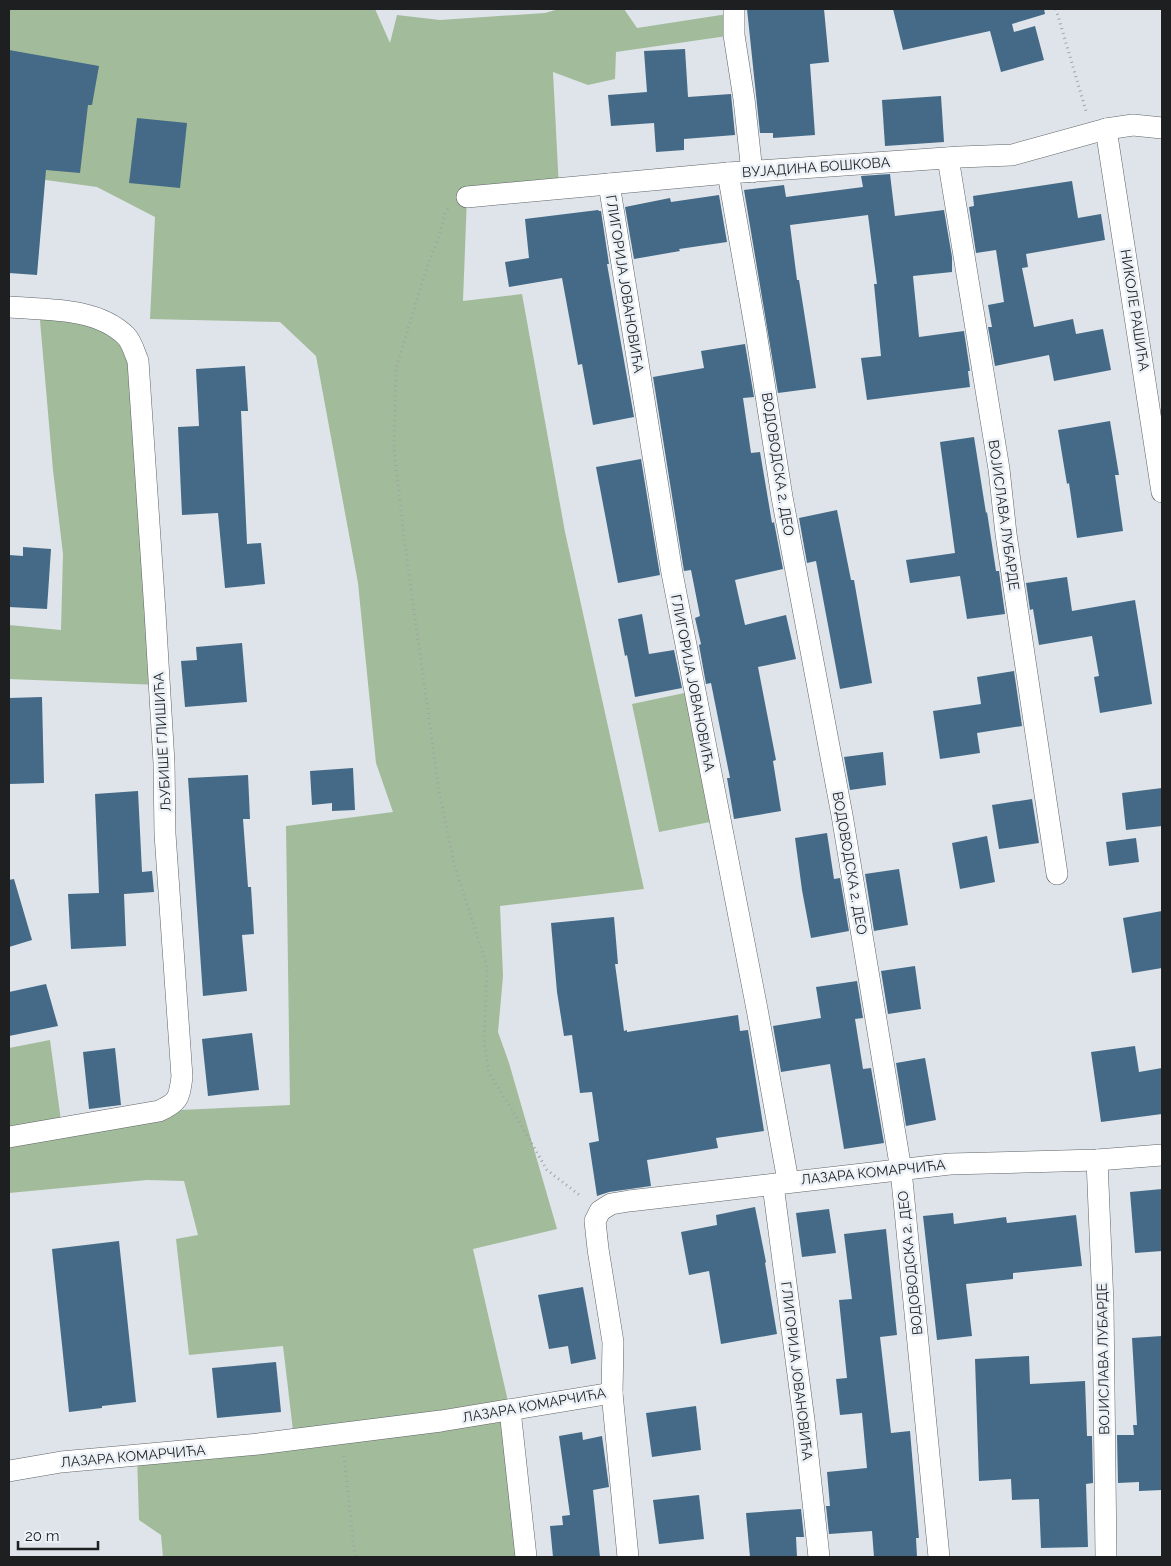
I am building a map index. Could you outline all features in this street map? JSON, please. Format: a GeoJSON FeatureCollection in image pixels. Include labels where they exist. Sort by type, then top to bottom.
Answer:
{"type":"FeatureCollection","features":[{"type":"Feature","properties":{"kind":"street"},"geometry":{"type":"LineString","coordinates":[[734,9],[734,35],[744,99],[752,172]]}},
{"type":"Feature","properties":{"kind":"street","name":"ВУЈАДИНА БОШКОВА"},"geometry":{"type":"LineString","coordinates":[[467,197],[728,173],[1012,155],[1042,148],[1099,130],[1133,125],[1162,128]]}},
{"type":"Feature","properties":{"kind":"street","name":"НИКОЛЕ РАШИЋА"},"geometry":{"type":"LineString","coordinates":[[1099,130],[1162,492]]}},
{"type":"Feature","properties":{"kind":"street","name":"ВОЈИСЛАВА ЛУБАРДЕ"},"geometry":{"type":"LineString","coordinates":[[948,158],[999,469],[1006,534],[1057,874]]}},
{"type":"Feature","properties":{"kind":"street","name":"ВОДОВОДСКА 2. ДЕО"},"geometry":{"type":"LineString","coordinates":[[728,173],[782,497],[842,815],[901,1170],[939,1557]]}},
{"type":"Feature","properties":{"kind":"street","name":"ГЛИГОРИЈА ЈОВАНОВИЋА"},"geometry":{"type":"LineString","coordinates":[[609,184],[674,582],[757,1009],[780,1183],[819,1557]]}},
{"type":"Feature","properties":{"kind":"street","name":"ЉУБИШЕ ГЛИШИЋА"},"geometry":{"type":"LineString","coordinates":[[9,306],[76,313],[105,321],[128,337],[138,361],[164,763],[165,834],[182,1077],[179,1098],[172,1105],[159,1111],[9,1137]]}},
{"type":"Feature","properties":{"kind":"street","name":"ЛАЗАРА КОМАРЧИЋА"},"geometry":{"type":"LineString","coordinates":[[9,1471],[61,1462],[202,1449],[441,1421],[612,1393],[613,1342],[595,1221],[600,1211],[611,1204],[629,1200],[950,1164],[1097,1160],[1162,1155]]}},
{"type":"Feature","properties":{"kind":"street","name":"ВОЈИСЛАВА ЛУБАРДЕ"},"geometry":{"type":"LineString","coordinates":[[1097,1160],[1103,1304],[1106,1557]]}},
{"type":"Feature","properties":{"kind":"street"},"geometry":{"type":"LineString","coordinates":[[612,1393],[628,1557]]}},
{"type":"Feature","properties":{"kind":"street"},"geometry":{"type":"LineString","coordinates":[[510,1410],[526,1557]]}},
{"type":"Feature","properties":{"kind":"path"},"geometry":{"type":"LineString","coordinates":[[1056,9],[1099,130]]}},
{"type":"Feature","properties":{"kind":"path"},"geometry":{"type":"LineString","coordinates":[[467,197],[453,203],[445,213],[440,234],[428,264],[396,368],[394,449],[405,545],[439,792],[454,863],[486,967],[484,1042],[489,1073],[547,1170],[600,1211]]}},
{"type":"Feature","properties":{"kind":"path"},"geometry":{"type":"LineString","coordinates":[[341,1433],[355,1557]]}},
{"type":"Feature","properties":{"kind":"green space"},"geometry":{"type":"Polygon","coordinates":[[[9,9],[375,9],[390,43],[397,15],[440,20],[545,13],[559,9],[624,9],[637,28],[734,13],[734,35],[616,52],[615,79],[588,85],[553,72],[559,189],[467,197],[463,301],[522,294],[565,532],[644,889],[500,906],[503,976],[498,1032],[509,1063],[557,1229],[473,1249],[510,1410],[525,1557],[163,1557],[161,1535],[139,1520],[137,1454],[294,1439],[283,1346],[189,1355],[176,1239],[198,1235],[184,1181],[147,1180],[9,1193],[9,1048],[50,1040],[62,1128],[159,1111],[290,1105],[286,826],[393,812],[376,763],[358,583],[316,356],[280,322],[150,319],[155,217],[97,187],[9,175],[9,9]]]}},
{"type":"Feature","properties":{"kind":"green space"},"geometry":{"type":"Polygon","coordinates":[[[39,309],[128,337],[159,685],[9,679],[9,625],[61,630],[63,554],[53,470],[39,309]]]}},
{"type":"Feature","properties":{"kind":"green space"},"geometry":{"type":"Polygon","coordinates":[[[694,691],[720,820],[659,832],[632,704],[694,691]]]}},
{"type":"Feature","properties":{"kind":"building"},"geometry":{"type":"Polygon","coordinates":[[[747,9],[824,9],[829,62],[810,64],[815,135],[773,138],[773,133],[760,133],[747,9]]]}},
{"type":"Feature","properties":{"kind":"building"},"geometry":{"type":"Polygon","coordinates":[[[893,9],[1044,9],[1045,14],[1012,24],[1014,32],[1035,26],[1044,60],[1001,72],[990,31],[903,50],[893,9]]]}},
{"type":"Feature","properties":{"kind":"building"},"geometry":{"type":"Polygon","coordinates":[[[685,49],[688,97],[731,94],[735,135],[684,139],[684,150],[656,152],[654,123],[611,126],[608,95],[647,92],[644,51],[685,49]]]}},
{"type":"Feature","properties":{"kind":"building"},"geometry":{"type":"Polygon","coordinates":[[[9,50],[99,66],[92,105],[88,105],[80,173],[46,170],[37,275],[9,273],[9,50]]]}},
{"type":"Feature","properties":{"kind":"building"},"geometry":{"type":"Polygon","coordinates":[[[941,96],[944,142],[885,146],[882,100],[941,96]]]}},
{"type":"Feature","properties":{"kind":"building"},"geometry":{"type":"Polygon","coordinates":[[[137,118],[187,123],[180,188],[129,183],[137,118]]]}},
{"type":"Feature","properties":{"kind":"building"},"geometry":{"type":"Polygon","coordinates":[[[890,174],[895,216],[944,210],[952,257],[952,272],[913,276],[919,337],[964,331],[970,371],[968,371],[970,387],[867,400],[861,358],[881,356],[874,284],[877,284],[868,215],[790,225],[797,280],[799,280],[816,388],[778,393],[744,190],[784,185],[786,197],[863,187],[861,176],[890,174]]]}},
{"type":"Feature","properties":{"kind":"building"},"geometry":{"type":"Polygon","coordinates":[[[1072,181],[1078,218],[1101,214],[1105,240],[1026,254],[1028,267],[1022,268],[1034,327],[1073,319],[1076,334],[1103,329],[1111,370],[1054,381],[1049,355],[995,366],[988,327],[992,327],[988,305],[1004,302],[996,250],[976,253],[969,207],[974,206],[973,196],[1072,181]]]}},
{"type":"Feature","properties":{"kind":"building"},"geometry":{"type":"Polygon","coordinates":[[[719,195],[727,242],[679,249],[680,251],[634,259],[625,207],[670,198],[671,202],[719,195]]]}},
{"type":"Feature","properties":{"kind":"building"},"geometry":{"type":"Polygon","coordinates":[[[601,211],[609,264],[607,264],[634,417],[593,425],[582,364],[578,365],[562,278],[509,287],[505,262],[529,258],[525,219],[601,211]]]}},
{"type":"Feature","properties":{"kind":"building"},"geometry":{"type":"Polygon","coordinates":[[[745,344],[754,397],[743,398],[751,453],[760,452],[772,523],[774,522],[783,569],[735,580],[745,625],[786,615],[796,659],[758,667],[776,760],[773,761],[781,811],[734,819],[727,778],[730,778],[711,683],[706,684],[699,645],[701,644],[695,618],[700,616],[691,570],[684,571],[653,377],[704,368],[701,351],[745,344]]]}},
{"type":"Feature","properties":{"kind":"building"},"geometry":{"type":"Polygon","coordinates":[[[245,366],[248,411],[241,411],[247,544],[261,543],[265,584],[225,588],[218,513],[182,515],[178,427],[199,426],[196,369],[245,366]]]}},
{"type":"Feature","properties":{"kind":"building"},"geometry":{"type":"Polygon","coordinates":[[[1110,421],[1119,475],[1115,475],[1123,531],[1077,538],[1069,483],[1067,484],[1058,430],[1110,421]]]}},
{"type":"Feature","properties":{"kind":"building"},"geometry":{"type":"Polygon","coordinates":[[[974,437],[996,571],[999,571],[1005,614],[967,619],[960,576],[910,583],[906,560],[955,553],[940,442],[974,437]]]}},
{"type":"Feature","properties":{"kind":"building"},"geometry":{"type":"Polygon","coordinates":[[[641,459],[660,575],[618,583],[596,467],[641,459]]]}},
{"type":"Feature","properties":{"kind":"building"},"geometry":{"type":"Polygon","coordinates":[[[837,510],[851,580],[854,580],[872,683],[840,689],[816,561],[807,563],[799,518],[837,510]]]}},
{"type":"Feature","properties":{"kind":"building"},"geometry":{"type":"Polygon","coordinates":[[[23,547],[51,549],[47,609],[9,607],[9,555],[23,556],[23,547]]]}},
{"type":"Feature","properties":{"kind":"building"},"geometry":{"type":"Polygon","coordinates":[[[1067,577],[1072,611],[1135,600],[1152,704],[1100,713],[1094,677],[1099,676],[1092,636],[1039,645],[1033,609],[1030,610],[1026,583],[1067,577]]]}},
{"type":"Feature","properties":{"kind":"building"},"geometry":{"type":"Polygon","coordinates":[[[642,614],[649,654],[674,650],[682,688],[635,697],[618,619],[642,614]]]}},
{"type":"Feature","properties":{"kind":"building"},"geometry":{"type":"Polygon","coordinates":[[[242,643],[247,702],[185,707],[181,661],[197,660],[196,647],[242,643]]]}},
{"type":"Feature","properties":{"kind":"building"},"geometry":{"type":"Polygon","coordinates":[[[1014,671],[1022,726],[977,733],[980,753],[940,759],[933,711],[981,704],[977,677],[1014,671]]]}},
{"type":"Feature","properties":{"kind":"building"},"geometry":{"type":"Polygon","coordinates":[[[42,697],[44,783],[9,784],[9,698],[42,697]]]}},
{"type":"Feature","properties":{"kind":"building"},"geometry":{"type":"Polygon","coordinates":[[[883,752],[886,785],[850,790],[844,757],[883,752]]]}},
{"type":"Feature","properties":{"kind":"building"},"geometry":{"type":"Polygon","coordinates":[[[353,768],[355,810],[332,811],[332,803],[312,805],[310,771],[353,768]]]}},
{"type":"Feature","properties":{"kind":"building"},"geometry":{"type":"Polygon","coordinates":[[[248,775],[250,819],[243,819],[254,934],[242,935],[247,991],[203,996],[188,778],[248,775]]]}},
{"type":"Feature","properties":{"kind":"building"},"geometry":{"type":"Polygon","coordinates":[[[1162,788],[1162,826],[1126,830],[1122,793],[1162,788]]]}},
{"type":"Feature","properties":{"kind":"building"},"geometry":{"type":"Polygon","coordinates":[[[138,791],[142,872],[152,871],[154,892],[124,894],[126,946],[71,949],[68,894],[99,893],[95,794],[138,791]]]}},
{"type":"Feature","properties":{"kind":"building"},"geometry":{"type":"Polygon","coordinates":[[[1032,799],[1039,843],[999,849],[992,805],[1032,799]]]}},
{"type":"Feature","properties":{"kind":"building"},"geometry":{"type":"Polygon","coordinates":[[[827,833],[834,879],[840,878],[849,931],[811,938],[795,838],[827,833]]]}},
{"type":"Feature","properties":{"kind":"building"},"geometry":{"type":"Polygon","coordinates":[[[987,836],[995,882],[960,889],[952,843],[987,836]]]}},
{"type":"Feature","properties":{"kind":"building"},"geometry":{"type":"Polygon","coordinates":[[[1136,838],[1139,862],[1109,866],[1106,842],[1136,838]]]}},
{"type":"Feature","properties":{"kind":"building"},"geometry":{"type":"Polygon","coordinates":[[[899,869],[908,925],[874,931],[865,874],[899,869]]]}},
{"type":"Feature","properties":{"kind":"building"},"geometry":{"type":"Polygon","coordinates":[[[14,879],[32,940],[9,947],[9,880],[14,879]]]}},
{"type":"Feature","properties":{"kind":"building"},"geometry":{"type":"Polygon","coordinates":[[[1162,911],[1162,968],[1132,973],[1123,918],[1162,911]]]}},
{"type":"Feature","properties":{"kind":"building"},"geometry":{"type":"Polygon","coordinates":[[[614,917],[618,964],[615,964],[624,1031],[738,1015],[740,1031],[748,1030],[764,1131],[716,1138],[718,1148],[647,1160],[651,1186],[609,1192],[597,1196],[589,1143],[599,1141],[592,1092],[580,1093],[572,1035],[564,1036],[557,992],[551,923],[614,917]]]}},
{"type":"Feature","properties":{"kind":"building"},"geometry":{"type":"Polygon","coordinates":[[[915,966],[921,1009],[888,1014],[881,971],[915,966]]]}},
{"type":"Feature","properties":{"kind":"building"},"geometry":{"type":"Polygon","coordinates":[[[857,981],[863,1018],[855,1019],[863,1069],[871,1068],[884,1143],[844,1149],[830,1064],[781,1072],[773,1026],[821,1018],[816,987],[857,981]]]}},
{"type":"Feature","properties":{"kind":"building"},"geometry":{"type":"Polygon","coordinates":[[[46,984],[58,1026],[9,1036],[9,992],[46,984]]]}},
{"type":"Feature","properties":{"kind":"building"},"geometry":{"type":"Polygon","coordinates":[[[252,1033],[259,1090],[208,1096],[202,1039],[252,1033]]]}},
{"type":"Feature","properties":{"kind":"building"},"geometry":{"type":"Polygon","coordinates":[[[1135,1046],[1139,1072],[1162,1068],[1162,1114],[1101,1122],[1091,1052],[1135,1046]]]}},
{"type":"Feature","properties":{"kind":"building"},"geometry":{"type":"Polygon","coordinates":[[[115,1048],[121,1105],[89,1109],[83,1052],[115,1048]]]}},
{"type":"Feature","properties":{"kind":"building"},"geometry":{"type":"Polygon","coordinates":[[[925,1058],[936,1120],[906,1126],[896,1063],[925,1058]]]}},
{"type":"Feature","properties":{"kind":"building"},"geometry":{"type":"Polygon","coordinates":[[[1162,1189],[1162,1251],[1135,1253],[1130,1192],[1162,1189]]]}},
{"type":"Feature","properties":{"kind":"building"},"geometry":{"type":"Polygon","coordinates":[[[755,1207],[777,1334],[721,1344],[709,1271],[689,1275],[681,1232],[717,1225],[716,1215],[755,1207]]]}},
{"type":"Feature","properties":{"kind":"building"},"geometry":{"type":"Polygon","coordinates":[[[829,1209],[836,1253],[802,1257],[796,1213],[829,1209]]]}},
{"type":"Feature","properties":{"kind":"building"},"geometry":{"type":"Polygon","coordinates":[[[953,1213],[954,1224],[1006,1217],[1007,1223],[1076,1215],[1082,1266],[1013,1273],[1013,1279],[966,1284],[972,1336],[937,1340],[923,1216],[953,1213]]]}},
{"type":"Feature","properties":{"kind":"building"},"geometry":{"type":"Polygon","coordinates":[[[886,1229],[897,1335],[880,1337],[891,1433],[910,1431],[919,1538],[916,1538],[917,1557],[874,1557],[872,1531],[829,1534],[826,1506],[830,1506],[827,1472],[867,1468],[862,1413],[840,1415],[836,1379],[847,1378],[839,1300],[852,1299],[844,1234],[886,1229]]]}},
{"type":"Feature","properties":{"kind":"building"},"geometry":{"type":"Polygon","coordinates":[[[119,1241],[136,1402],[69,1412],[52,1249],[119,1241]]]}},
{"type":"Feature","properties":{"kind":"building"},"geometry":{"type":"Polygon","coordinates":[[[583,1287],[596,1359],[571,1364],[568,1346],[549,1349],[538,1295],[583,1287]]]}},
{"type":"Feature","properties":{"kind":"building"},"geometry":{"type":"Polygon","coordinates":[[[1162,1336],[1162,1490],[1139,1491],[1139,1482],[1118,1483],[1117,1435],[1134,1435],[1133,1425],[1137,1425],[1132,1338],[1162,1336]]]}},
{"type":"Feature","properties":{"kind":"building"},"geometry":{"type":"Polygon","coordinates":[[[1029,1356],[1030,1384],[1085,1381],[1087,1436],[1092,1436],[1093,1483],[1086,1484],[1088,1547],[1041,1548],[1039,1499],[1012,1500],[1011,1479],[979,1481],[975,1359],[1029,1356]]]}},
{"type":"Feature","properties":{"kind":"building"},"geometry":{"type":"Polygon","coordinates":[[[276,1362],[281,1412],[217,1418],[212,1368],[276,1362]]]}},
{"type":"Feature","properties":{"kind":"building"},"geometry":{"type":"Polygon","coordinates":[[[696,1406],[701,1450],[652,1457],[646,1413],[696,1406]]]}},
{"type":"Feature","properties":{"kind":"building"},"geometry":{"type":"Polygon","coordinates":[[[582,1432],[583,1440],[602,1436],[609,1487],[593,1490],[600,1557],[553,1557],[550,1526],[563,1525],[562,1516],[570,1515],[559,1436],[582,1432]]]}},
{"type":"Feature","properties":{"kind":"building"},"geometry":{"type":"Polygon","coordinates":[[[699,1495],[704,1539],[659,1544],[653,1500],[699,1495]]]}},
{"type":"Feature","properties":{"kind":"building"},"geometry":{"type":"Polygon","coordinates":[[[801,1509],[804,1537],[796,1537],[797,1557],[750,1557],[746,1513],[801,1509]]]}}]}
